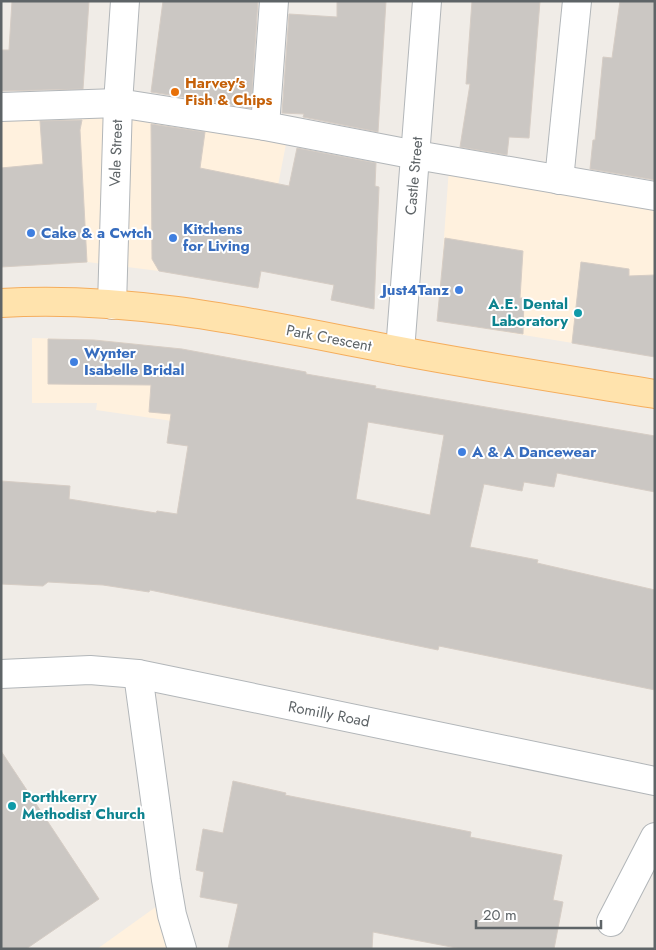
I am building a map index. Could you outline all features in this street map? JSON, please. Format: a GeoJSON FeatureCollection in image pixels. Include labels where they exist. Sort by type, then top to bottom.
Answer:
{"type":"FeatureCollection","features":[{"type":"Feature","properties":{"kind":"main road","name":"Park Crescent"},"geometry":{"type":"LineString","coordinates":[[1,303],[112,304],[213,315],[400,351],[655,394]]}},
{"type":"Feature","properties":{"kind":"street","name":"Vale Street"},"geometry":{"type":"LineString","coordinates":[[112,304],[118,103],[125,1]]}},
{"type":"Feature","properties":{"kind":"street"},"geometry":{"type":"LineString","coordinates":[[265,126],[274,1]]}},
{"type":"Feature","properties":{"kind":"street","name":"Castle Street"},"geometry":{"type":"LineString","coordinates":[[400,351],[427,1]]}},
{"type":"Feature","properties":{"kind":"street"},"geometry":{"type":"LineString","coordinates":[[560,180],[577,1]]}},
{"type":"Feature","properties":{"kind":"street"},"geometry":{"type":"LineString","coordinates":[[1,107],[118,103],[265,126],[416,155],[655,196]]}},
{"type":"Feature","properties":{"kind":"street","name":"Romilly Road"},"geometry":{"type":"LineString","coordinates":[[1,674],[90,670],[138,674],[655,781]]}},
{"type":"Feature","properties":{"kind":"street"},"geometry":{"type":"LineString","coordinates":[[138,674],[167,889],[182,949]]}},
{"type":"Feature","properties":{"kind":"street"},"geometry":{"type":"LineString","coordinates":[[611,922],[655,837]]}},
{"type":"Feature","properties":{"kind":"shaded area"},"geometry":{"type":"Polygon","coordinates":[[[118,110],[287,139],[258,288],[159,271],[87,262],[1,267],[1,115],[118,110]]]}},
{"type":"Feature","properties":{"kind":"shaded area"},"geometry":{"type":"Polygon","coordinates":[[[449,168],[655,205],[653,356],[438,321],[449,168]]]}},
{"type":"Feature","properties":{"kind":"shaded area"},"geometry":{"type":"Polygon","coordinates":[[[32,338],[100,340],[182,349],[282,368],[214,427],[96,410],[97,403],[32,403],[32,338]]]}},
{"type":"Feature","properties":{"kind":"shaded area"},"geometry":{"type":"Polygon","coordinates":[[[157,906],[161,931],[169,949],[97,949],[157,906]]]}},
{"type":"Feature","properties":{"kind":"building"},"geometry":{"type":"Polygon","coordinates":[[[12,1],[89,1],[83,89],[1,91],[1,50],[9,50],[12,1]]]}},
{"type":"Feature","properties":{"kind":"building"},"geometry":{"type":"Polygon","coordinates":[[[163,1],[258,1],[251,108],[151,92],[163,1]]]}},
{"type":"Feature","properties":{"kind":"building"},"geometry":{"type":"Polygon","coordinates":[[[337,1],[386,1],[378,132],[303,117],[304,114],[282,113],[289,14],[337,17],[337,1]]]}},
{"type":"Feature","properties":{"kind":"building"},"geometry":{"type":"Polygon","coordinates":[[[472,1],[540,1],[529,138],[509,137],[507,155],[460,147],[470,84],[466,84],[472,1]]]}},
{"type":"Feature","properties":{"kind":"building"},"geometry":{"type":"Polygon","coordinates":[[[620,1],[655,1],[655,180],[590,169],[593,140],[595,140],[603,57],[612,58],[620,1]]]}},
{"type":"Feature","properties":{"kind":"building"},"geometry":{"type":"Polygon","coordinates":[[[82,120],[80,130],[87,262],[1,267],[1,168],[43,164],[40,121],[82,120]]]}},
{"type":"Feature","properties":{"kind":"building"},"geometry":{"type":"Polygon","coordinates":[[[151,124],[205,132],[200,168],[289,186],[297,148],[376,163],[375,186],[379,187],[374,309],[331,300],[334,285],[261,271],[258,288],[159,271],[152,259],[151,124]]]}},
{"type":"Feature","properties":{"kind":"building"},"geometry":{"type":"Polygon","coordinates":[[[445,238],[523,251],[520,298],[524,298],[523,334],[437,321],[445,238]]]}},
{"type":"Feature","properties":{"kind":"building"},"geometry":{"type":"Polygon","coordinates":[[[581,262],[629,269],[629,276],[655,275],[655,357],[572,343],[581,262]]]}},
{"type":"Feature","properties":{"kind":"building"},"geometry":{"type":"Polygon","coordinates":[[[48,339],[94,340],[182,349],[376,386],[375,388],[655,436],[655,492],[557,473],[554,487],[524,482],[522,491],[484,484],[470,547],[538,560],[537,563],[655,590],[655,690],[439,646],[438,650],[150,590],[149,592],[103,585],[48,582],[43,586],[1,584],[1,481],[70,486],[69,499],[156,513],[157,511],[177,514],[188,446],[167,443],[171,414],[149,412],[151,385],[48,384],[48,339]],[[368,422],[356,499],[430,515],[444,435],[368,422]]]}},
{"type":"Feature","properties":{"kind":"building"},"geometry":{"type":"Polygon","coordinates":[[[1,751],[99,899],[26,949],[1,949],[1,751]]]}},
{"type":"Feature","properties":{"kind":"building"},"geometry":{"type":"Polygon","coordinates":[[[233,781],[286,793],[285,795],[471,832],[470,837],[562,855],[553,900],[563,902],[554,949],[462,949],[373,932],[372,949],[228,949],[238,904],[200,897],[204,872],[196,870],[203,829],[223,833],[233,781]]]}},
{"type":"Feature","properties":{"kind":"place","name":"Harvey's Fish & Chips"},"geometry":{"type":"Point","coordinates":[175,92]}},
{"type":"Feature","properties":{"kind":"place","name":"Cake & a Cwtch"},"geometry":{"type":"Point","coordinates":[31,233]}},
{"type":"Feature","properties":{"kind":"place","name":"Kitchens for Living"},"geometry":{"type":"Point","coordinates":[173,238]}},
{"type":"Feature","properties":{"kind":"place","name":"Just4Tanz"},"geometry":{"type":"Point","coordinates":[459,290]}},
{"type":"Feature","properties":{"kind":"place","name":"A.E. Dental Laboratory"},"geometry":{"type":"Point","coordinates":[578,313]}},
{"type":"Feature","properties":{"kind":"place","name":"Wynter Isabelle Bridal"},"geometry":{"type":"Point","coordinates":[74,362]}},
{"type":"Feature","properties":{"kind":"place","name":"A & A Dancewear"},"geometry":{"type":"Point","coordinates":[462,452]}},
{"type":"Feature","properties":{"kind":"place","name":"Porthkerry Methodist Church"},"geometry":{"type":"Point","coordinates":[12,806]}}]}
